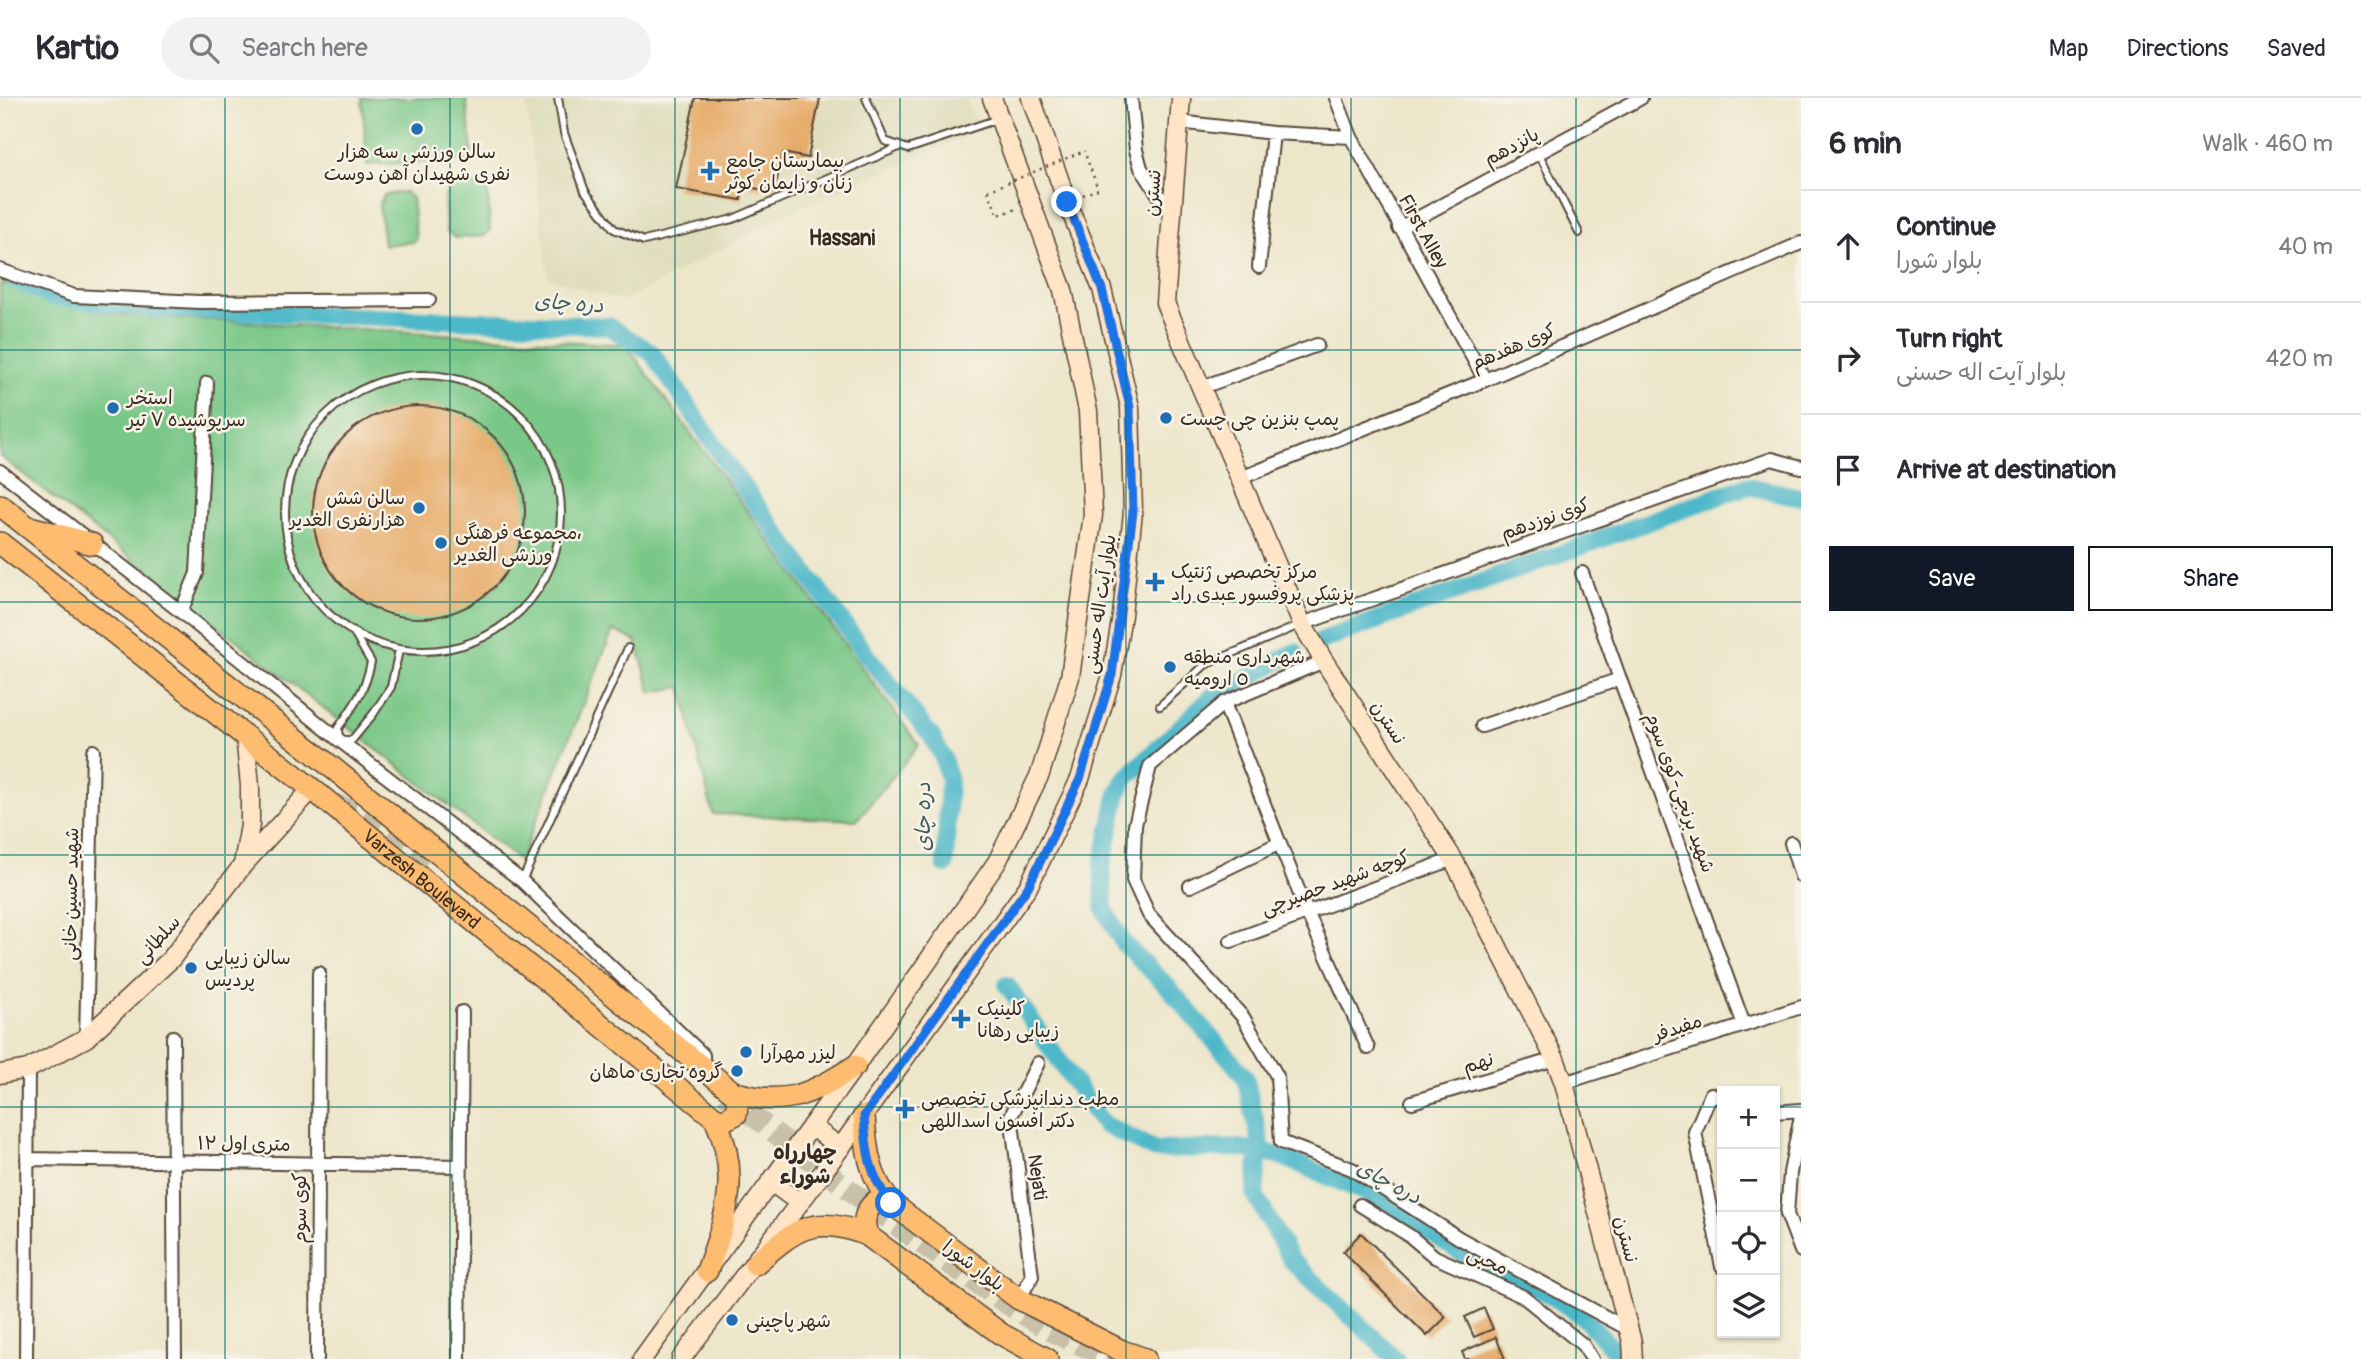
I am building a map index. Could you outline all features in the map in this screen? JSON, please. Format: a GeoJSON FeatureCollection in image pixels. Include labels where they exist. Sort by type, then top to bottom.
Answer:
{"type":"FeatureCollection","features":[{"type":"Feature","properties":{"kind":"main road","name":"بلوار آیت اله حسنی"},"geometry":{"type":"LineString","coordinates":[[642,1359],[855,1066],[997,862],[1040,775],[1070,677],[1093,515],[1088,411],[1063,290],[992,98]]}},
{"type":"Feature","properties":{"kind":"main road","name":"بلوار آیت اله حسنی"},"geometry":{"type":"LineString","coordinates":[[681,1359],[841,1148],[1028,887],[1080,779],[1112,675],[1133,512],[1130,407],[1102,289],[1067,202],[1031,98]]}},
{"type":"Feature","properties":{"kind":"main road","name":"نسترن"},"geometry":{"type":"LineString","coordinates":[[1181,98],[1165,303],[1302,624],[1453,859],[1555,1059],[1564,1083],[1631,1343]]}},
{"type":"Feature","properties":{"kind":"main road","name":"Varzesh Boulevard"},"geometry":{"type":"LineString","coordinates":[[0,505],[329,765],[733,1092],[757,1100],[782,1099],[827,1084],[855,1066]]}},
{"type":"Feature","properties":{"kind":"main road"},"geometry":{"type":"LineString","coordinates":[[24,525],[92,544]]}},
{"type":"Feature","properties":{"kind":"main road","name":"Varzesh Boulevard"},"geometry":{"type":"LineString","coordinates":[[0,543],[312,789],[715,1118]]}},
{"type":"Feature","properties":{"kind":"main road"},"geometry":{"type":"LineString","coordinates":[[243,865],[250,825],[250,786],[245,736]]}},
{"type":"Feature","properties":{"kind":"main road","name":"سلطانی"},"geometry":{"type":"LineString","coordinates":[[0,1073],[28,1069],[86,1038],[171,959],[243,865],[312,789]]}},
{"type":"Feature","properties":{"kind":"main road"},"geometry":{"type":"LineString","coordinates":[[715,1118],[724,1121],[736,1114],[738,1100],[733,1092]]}},
{"type":"Feature","properties":{"kind":"main road","name":"بلوار شورا"},"geometry":{"type":"LineString","coordinates":[[864,1116],[869,1165],[878,1187],[891,1203],[1019,1299],[1122,1351],[1145,1359]]}},
{"type":"Feature","properties":{"kind":"main road"},"geometry":{"type":"LineString","coordinates":[[706,1271],[727,1210],[730,1186],[730,1165],[725,1139],[715,1118]]}},
{"type":"Feature","properties":{"kind":"main road"},"geometry":{"type":"LineString","coordinates":[[811,1126],[841,1148]]}},
{"type":"Feature","properties":{"kind":"main road"},"geometry":{"type":"LineString","coordinates":[[771,1182],[800,1203]]}},
{"type":"Feature","properties":{"kind":"main road"},"geometry":{"type":"LineString","coordinates":[[867,1235],[865,1217],[868,1209],[875,1202],[891,1203]]}},
{"type":"Feature","properties":{"kind":"main road","name":"بلوار شورا"},"geometry":{"type":"LineString","coordinates":[[755,1264],[787,1237],[804,1228],[824,1225],[847,1228],[867,1235],[1002,1334],[1047,1359]]}},
{"type":"Feature","properties":{"kind":"street"},"geometry":{"type":"LineString","coordinates":[[1131,98],[1136,150],[1141,168],[1171,214]]}},
{"type":"Feature","properties":{"kind":"street","name":"First Alley"},"geometry":{"type":"LineString","coordinates":[[1336,98],[1351,137],[1399,228],[1485,380]]}},
{"type":"Feature","properties":{"kind":"street","name":"پانزدهم"},"geometry":{"type":"LineString","coordinates":[[1399,228],[1641,98]]}},
{"type":"Feature","properties":{"kind":"street"},"geometry":{"type":"LineString","coordinates":[[1179,122],[1273,133],[1351,137]]}},
{"type":"Feature","properties":{"kind":"street"},"geometry":{"type":"LineString","coordinates":[[1259,267],[1273,133]]}},
{"type":"Feature","properties":{"kind":"street","name":"کوی هفدهم"},"geometry":{"type":"LineString","coordinates":[[1238,479],[1485,380],[1801,243]]}},
{"type":"Feature","properties":{"kind":"street"},"geometry":{"type":"LineString","coordinates":[[0,270],[74,296],[200,302],[429,300]]}},
{"type":"Feature","properties":{"kind":"street"},"geometry":{"type":"LineString","coordinates":[[1200,388],[1317,345]]}},
{"type":"Feature","properties":{"kind":"street"},"geometry":{"type":"LineString","coordinates":[[181,612],[197,572],[207,383]]}},
{"type":"Feature","properties":{"kind":"street","name":"کوی نوزدهم"},"geometry":{"type":"LineString","coordinates":[[1302,624],[1772,459],[1801,467]]}},
{"type":"Feature","properties":{"kind":"street"},"geometry":{"type":"LineString","coordinates":[[0,471],[339,740],[522,881],[703,1055],[704,1069]]}},
{"type":"Feature","properties":{"kind":"street","name":"شهید برنجی-کوی سوم"},"geometry":{"type":"LineString","coordinates":[[1582,573],[1744,1025]]}},
{"type":"Feature","properties":{"kind":"street"},"geometry":{"type":"LineString","coordinates":[[1324,661],[1224,703],[1150,766],[1135,825],[1133,880],[1149,915],[1243,1017],[1276,1076],[1281,1142],[1352,1169],[1631,1343]]}},
{"type":"Feature","properties":{"kind":"street"},"geometry":{"type":"LineString","coordinates":[[1482,726],[1620,678]]}},
{"type":"Feature","properties":{"kind":"street"},"geometry":{"type":"LineString","coordinates":[[1224,703],[1307,912],[1368,1048]]}},
{"type":"Feature","properties":{"kind":"street"},"geometry":{"type":"LineString","coordinates":[[329,765],[339,740]]}},
{"type":"Feature","properties":{"kind":"street","name":"شهید حسین خانی"},"geometry":{"type":"LineString","coordinates":[[86,1038],[93,751]]}},
{"type":"Feature","properties":{"kind":"street"},"geometry":{"type":"LineString","coordinates":[[1190,886],[1280,843]]}},
{"type":"Feature","properties":{"kind":"street"},"geometry":{"type":"LineString","coordinates":[[1791,843],[1801,876]]}},
{"type":"Feature","properties":{"kind":"street","name":"کوچه شهید حصیرچی"},"geometry":{"type":"LineString","coordinates":[[1231,941],[1453,859]]}},
{"type":"Feature","properties":{"kind":"street","name":"کوی سوم"},"geometry":{"type":"LineString","coordinates":[[317,1359],[319,973]]}},
{"type":"Feature","properties":{"kind":"street","name":"مفیدفر"},"geometry":{"type":"LineString","coordinates":[[1564,1083],[1801,1007]]}},
{"type":"Feature","properties":{"kind":"street"},"geometry":{"type":"LineString","coordinates":[[459,1359],[462,1012]]}},
{"type":"Feature","properties":{"kind":"street"},"geometry":{"type":"LineString","coordinates":[[173,1037],[175,1359]]}},
{"type":"Feature","properties":{"kind":"street","name":"نهم"},"geometry":{"type":"LineString","coordinates":[[1412,1102],[1555,1059]]}},
{"type":"Feature","properties":{"kind":"street","name":"Nejati"},"geometry":{"type":"LineString","coordinates":[[1019,1299],[1032,1276],[1011,1116],[1038,1063]]}},
{"type":"Feature","properties":{"kind":"street"},"geometry":{"type":"LineString","coordinates":[[26,1359],[28,1069]]}},
{"type":"Feature","properties":{"kind":"street"},"geometry":{"type":"LineString","coordinates":[[1717,1097],[1711,1094],[1695,1132],[1717,1242]]}},
{"type":"Feature","properties":{"kind":"street"},"geometry":{"type":"LineString","coordinates":[[1780,1112],[1801,1113],[1790,1172],[1787,1214],[1801,1251]]}},
{"type":"Feature","properties":{"kind":"street","name":"۱۲ متری اول"},"geometry":{"type":"LineString","coordinates":[[27,1159],[461,1166]]}},
{"type":"Feature","properties":{"kind":"street","name":"محبی"},"geometry":{"type":"LineString","coordinates":[[1360,1205],[1410,1236],[1435,1257],[1524,1297],[1583,1345],[1592,1359]]}},
{"type":"Feature","properties":{"kind":"lane"},"geometry":{"type":"LineString","coordinates":[[558,98],[564,133],[585,191],[614,229],[644,241],[733,219],[899,147]]}},
{"type":"Feature","properties":{"kind":"lane"},"geometry":{"type":"LineString","coordinates":[[866,98],[885,141],[908,149],[999,118]]}},
{"type":"Feature","properties":{"kind":"lane"},"geometry":{"type":"LineString","coordinates":[[1539,154],[1579,233]]}},
{"type":"Feature","properties":{"kind":"lane"},"geometry":{"type":"LineString","coordinates":[[427,374],[472,383],[511,406],[541,440],[558,482],[560,528],[548,572],[523,609],[487,636],[444,651],[398,650],[355,635],[319,606],[294,567],[284,522],[289,476],[308,434],[341,401],[382,380],[427,374]]}},
{"type":"Feature","properties":{"kind":"lane"},"geometry":{"type":"LineString","coordinates":[[1160,706],[1205,665],[1302,624]]}},
{"type":"Feature","properties":{"kind":"lane"},"geometry":{"type":"LineString","coordinates":[[355,635],[371,662],[368,679],[359,700],[338,727],[339,740],[352,740],[374,713],[391,687],[398,650]]}},
{"type":"Feature","properties":{"kind":"lane"},"geometry":{"type":"LineString","coordinates":[[522,881],[628,648]]}},
{"type":"Feature","properties":{"kind":"path"},"geometry":{"type":"LineString","coordinates":[[998,215],[988,191],[1084,151],[1098,189]]}},
{"type":"Feature","properties":{"kind":"shaded area","name":"بیمارستان جامع زنان و زایمان کوثر"},"geometry":{"type":"Polygon","coordinates":[[[526,98],[966,98],[979,130],[790,212],[623,301],[548,277],[526,98]]]}},
{"type":"Feature","properties":{"kind":"green space","name":"سالن ورزشی سه هزار نفری شهیدان آهن دوست"},"geometry":{"type":"Polygon","coordinates":[[[362,98],[466,98],[473,160],[367,165],[362,98]]]}},
{"type":"Feature","properties":{"kind":"green space"},"geometry":{"type":"Polygon","coordinates":[[[481,184],[488,193],[490,230],[484,236],[455,238],[446,231],[444,199],[449,187],[481,184]]]}},
{"type":"Feature","properties":{"kind":"green space"},"geometry":{"type":"Polygon","coordinates":[[[405,192],[412,198],[416,239],[413,242],[384,245],[379,205],[384,195],[405,192]]]}},
{"type":"Feature","properties":{"kind":"green space","name":"مجموعه فرهنگی، ورزشی الغدیر"},"geometry":{"type":"Polygon","coordinates":[[[0,283],[111,314],[626,345],[919,745],[857,820],[713,814],[681,687],[651,692],[636,641],[613,630],[520,861],[0,456],[0,283]]]}},
{"type":"Feature","properties":{"kind":"building"},"geometry":{"type":"Polygon","coordinates":[[[695,98],[820,98],[808,158],[783,153],[774,192],[743,186],[741,200],[676,189],[695,98]]]}},
{"type":"Feature","properties":{"kind":"building","name":"سالن شش هزارنفری الغدیر"},"geometry":{"type":"Polygon","coordinates":[[[419,406],[460,414],[494,437],[517,471],[525,512],[517,553],[494,587],[460,610],[419,618],[378,610],[344,587],[321,553],[313,512],[321,471],[344,437],[378,414],[419,406]]]}},
{"type":"Feature","properties":{"kind":"building"},"geometry":{"type":"Polygon","coordinates":[[[1361,1233],[1446,1317],[1427,1336],[1343,1252],[1361,1233]]]}},
{"type":"Feature","properties":{"kind":"building"},"geometry":{"type":"Polygon","coordinates":[[[1484,1308],[1493,1329],[1474,1337],[1465,1317],[1484,1308]]]}},
{"type":"Feature","properties":{"kind":"building"},"geometry":{"type":"Polygon","coordinates":[[[1496,1337],[1505,1359],[1465,1359],[1462,1352],[1496,1337]]]}},
{"type":"Feature","properties":{"kind":"waterway","name":"دره چای"},"geometry":{"type":"LineString","coordinates":[[15,280],[51,296],[146,308],[608,326],[652,353],[736,477],[866,654],[932,737],[943,758],[949,780],[945,865]]}},
{"type":"Feature","properties":{"kind":"waterway"},"geometry":{"type":"LineString","coordinates":[[1323,640],[1747,486],[1801,497]]}},
{"type":"Feature","properties":{"kind":"waterway"},"geometry":{"type":"LineString","coordinates":[[1295,652],[1212,697],[1124,780],[1117,797],[1102,868],[1104,908],[1123,943],[1169,988],[1245,1077],[1260,1140],[1255,1195],[1291,1260],[1396,1359]]}},
{"type":"Feature","properties":{"kind":"waterway","name":"دره چای"},"geometry":{"type":"LineString","coordinates":[[1007,985],[1103,1124],[1155,1150],[1240,1148],[1278,1155],[1387,1202],[1462,1254],[1545,1292],[1582,1316],[1622,1359]]}},
{"type":"Feature","properties":{"kind":"tunnel"},"geometry":{"type":"LineString","coordinates":[[334,803],[359,814],[424,867]]}},
{"type":"Feature","properties":{"kind":"tunnel"},"geometry":{"type":"LineString","coordinates":[[724,1094],[890,1221],[1008,1304],[1050,1330],[1118,1359]]}},
{"type":"Feature","properties":{"kind":"place","name":"سالن ورزشی سه هزار نفری شهیدان آهن دوست"},"geometry":{"type":"Point","coordinates":[417,129]}},
{"type":"Feature","properties":{"kind":"place","name":"بیمارستان جامع زنان و زایمان کوثر"},"geometry":{"type":"Point","coordinates":[710,171]}},
{"type":"Feature","properties":{"kind":"place","name":"استخر سرپوشیده ۷ تیر"},"geometry":{"type":"Point","coordinates":[113,408]}},
{"type":"Feature","properties":{"kind":"place","name":"پمپ بنزین چى چست"},"geometry":{"type":"Point","coordinates":[1166,418]}},
{"type":"Feature","properties":{"kind":"place","name":"سالن شش هزارنفری الغدیر"},"geometry":{"type":"Point","coordinates":[419,508]}},
{"type":"Feature","properties":{"kind":"place","name":"مجموعه فرهنگی، ورزشی الغدیر"},"geometry":{"type":"Point","coordinates":[441,543]}},
{"type":"Feature","properties":{"kind":"place","name":"مرکز تخصصی ژنتیک پزشکی پروفسور عبدی راد"},"geometry":{"type":"Point","coordinates":[1155,582]}},
{"type":"Feature","properties":{"kind":"place","name":"شهردارى منطقه ٥ ارومیه"},"geometry":{"type":"Point","coordinates":[1170,667]}},
{"type":"Feature","properties":{"kind":"place","name":"سالن زیبایی پردیس"},"geometry":{"type":"Point","coordinates":[191,968]}},
{"type":"Feature","properties":{"kind":"place","name":"کلینیک زیبایی رهانا"},"geometry":{"type":"Point","coordinates":[961,1019]}},
{"type":"Feature","properties":{"kind":"place","name":"لیزر مهرآرا"},"geometry":{"type":"Point","coordinates":[746,1052]}},
{"type":"Feature","properties":{"kind":"place","name":"گروه تجاری ماهان"},"geometry":{"type":"Point","coordinates":[737,1071]}},
{"type":"Feature","properties":{"kind":"place","name":"مطب دندانپزشکی تخصصی دکتر افسون اسداللهی"},"geometry":{"type":"Point","coordinates":[905,1109]}},
{"type":"Feature","properties":{"kind":"place","name":"شهر پاچینی"},"geometry":{"type":"Point","coordinates":[732,1320]}},
{"type":"Feature","properties":{"kind":"district","name":"Hassani"},"geometry":{"type":"Point","coordinates":[842,238]}},
{"type":"Feature","properties":{"kind":"district","name":"چهارراه شوراء"},"geometry":{"type":"Point","coordinates":[805,1164]}},
{"type":"Feature","properties":{"kind":"route"},"geometry":{"type":"LineString","coordinates":[[891,1203],[878,1187],[869,1165],[864,1116],[1028,887],[1080,779],[1112,675],[1122,615],[1133,512],[1130,407],[1102,289],[1067,202]]}}]}
